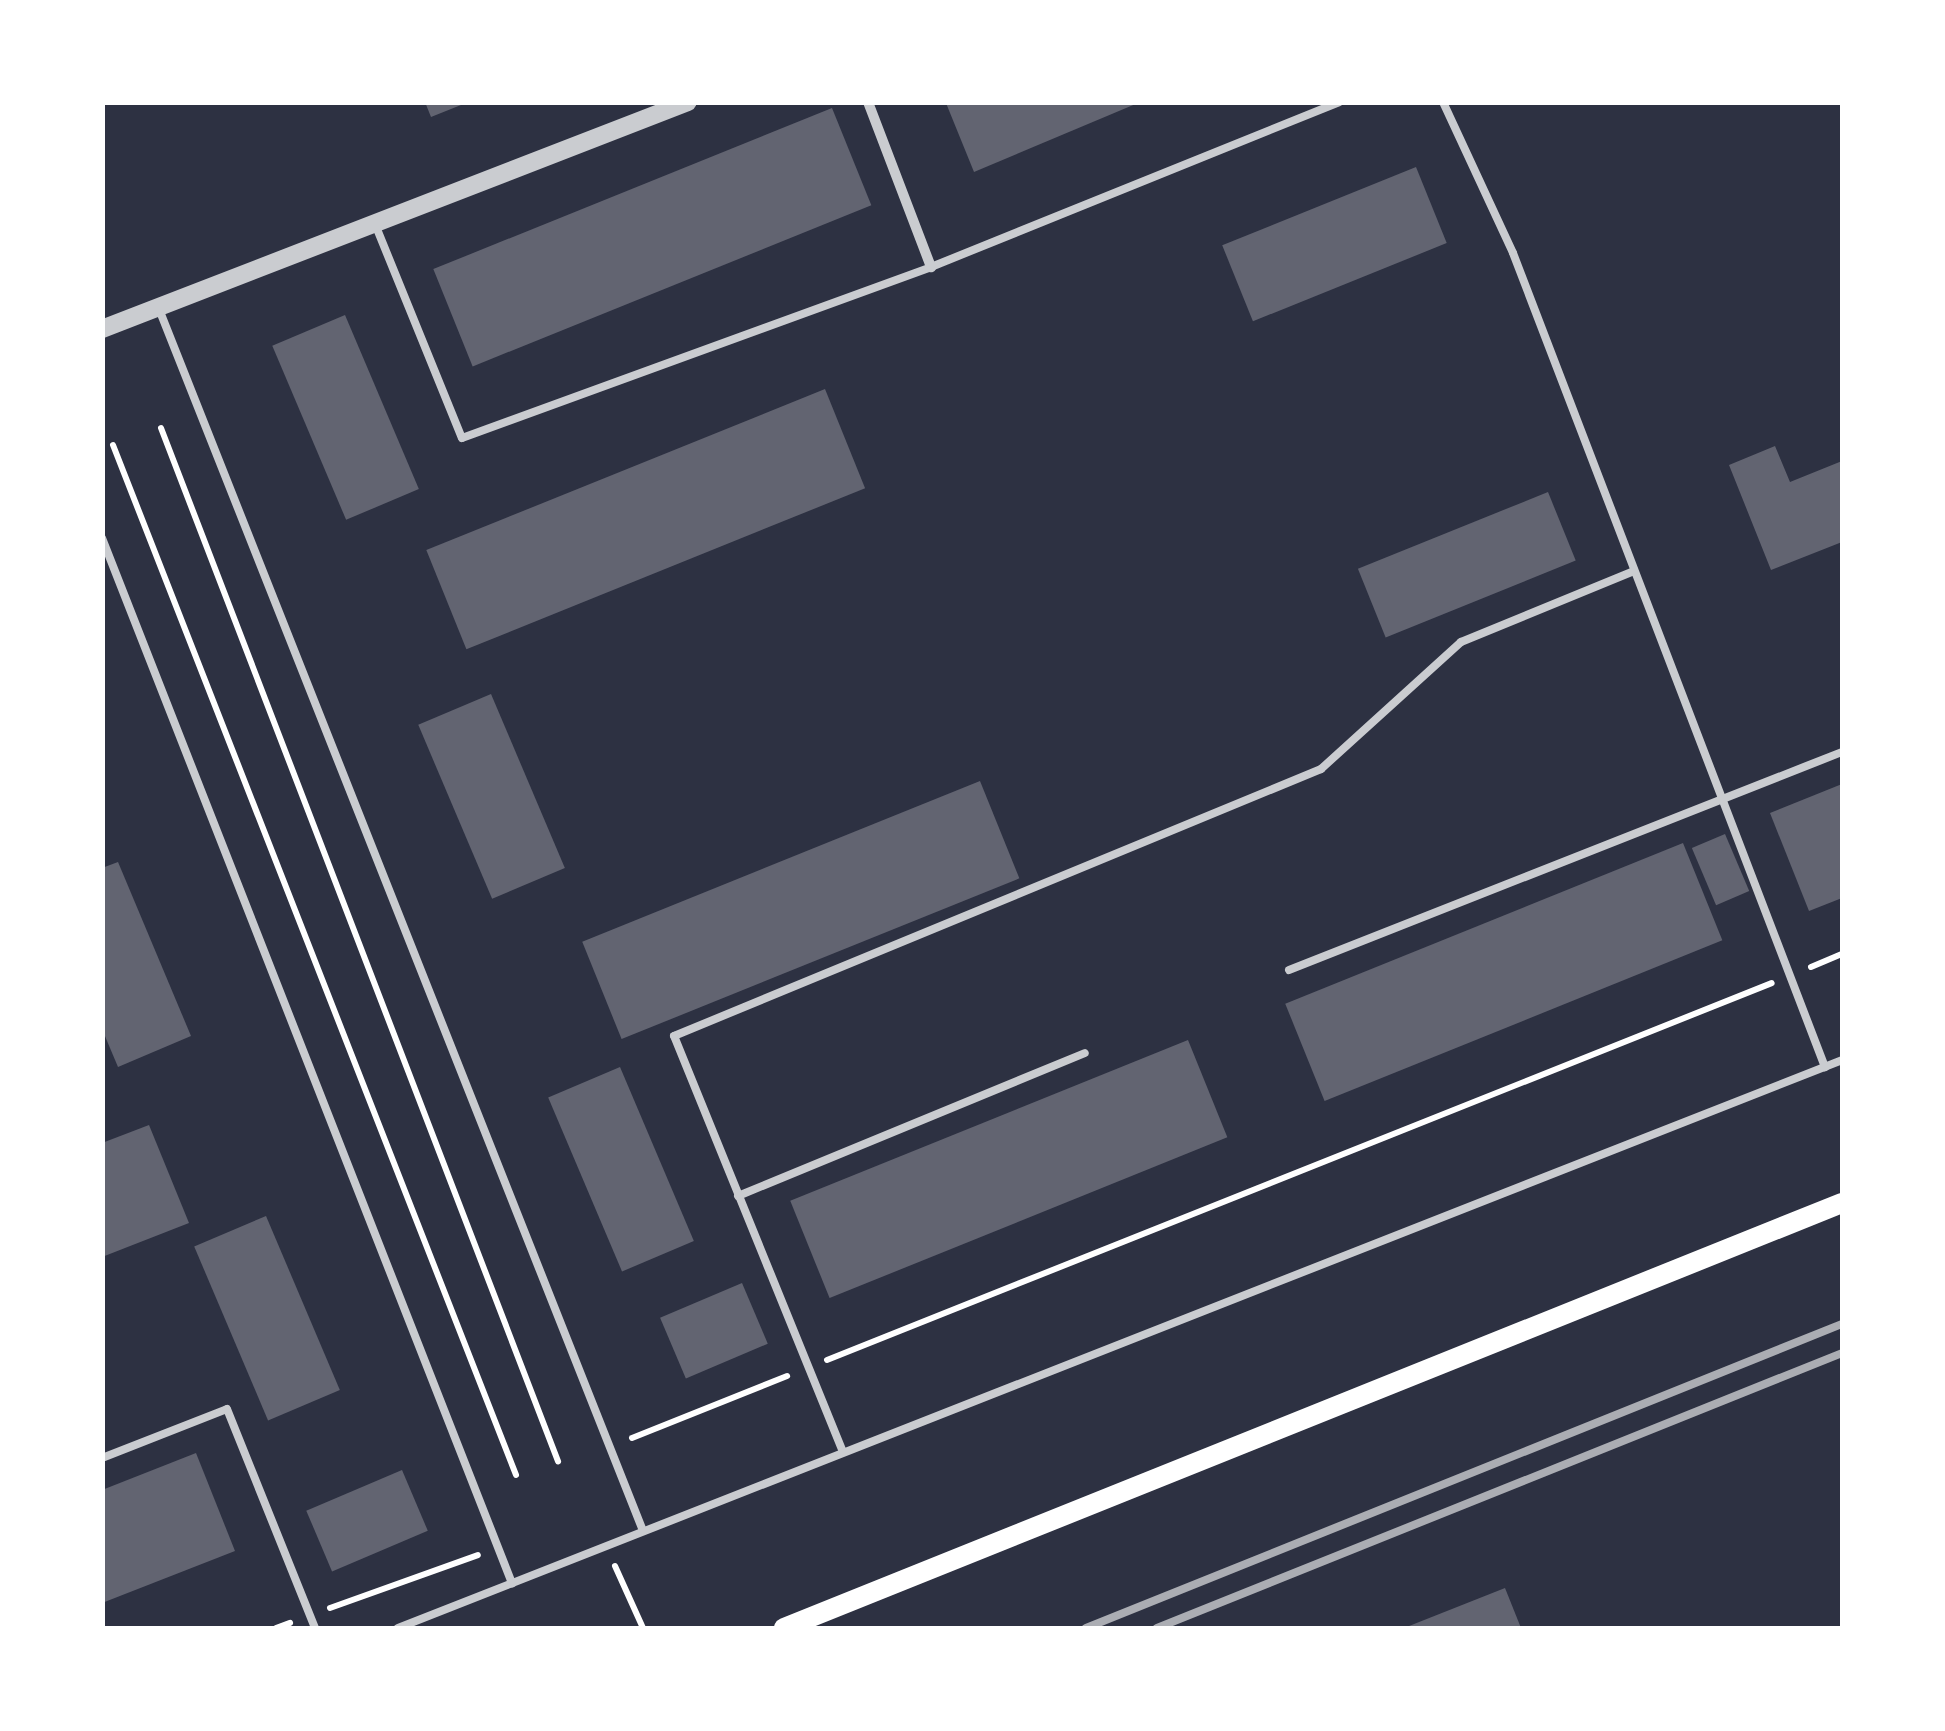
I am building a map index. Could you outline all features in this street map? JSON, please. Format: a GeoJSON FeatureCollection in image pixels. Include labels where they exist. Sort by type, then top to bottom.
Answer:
{"type":"FeatureCollection","features":[{"type":"Feature","properties":{"kind":"main road"},"geometry":{"type":"LineString","coordinates":[[784,1628],[1842,1203]]}},
{"type":"Feature","properties":{"kind":"street"},"geometry":{"type":"LineString","coordinates":[[102,329],[688,102]]}},
{"type":"Feature","properties":{"kind":"street"},"geometry":{"type":"LineString","coordinates":[[868,102],[931,266]]}},
{"type":"Feature","properties":{"kind":"lane"},"geometry":{"type":"LineString","coordinates":[[375,224],[462,438],[931,266],[1339,102]]}},
{"type":"Feature","properties":{"kind":"lane"},"geometry":{"type":"LineString","coordinates":[[1443,102],[1512,253],[1825,1067]]}},
{"type":"Feature","properties":{"kind":"lane"},"geometry":{"type":"LineString","coordinates":[[159,309],[643,1531]]}},
{"type":"Feature","properties":{"kind":"lane"},"geometry":{"type":"LineString","coordinates":[[102,538],[512,1583]]}},
{"type":"Feature","properties":{"kind":"lane"},"geometry":{"type":"LineString","coordinates":[[843,1452],[674,1036],[1320,768],[1461,642],[1634,571]]}},
{"type":"Feature","properties":{"kind":"lane"},"geometry":{"type":"LineString","coordinates":[[1289,970],[1721,796],[1842,752]]}},
{"type":"Feature","properties":{"kind":"lane"},"geometry":{"type":"LineString","coordinates":[[738,1196],[1085,1054]]}},
{"type":"Feature","properties":{"kind":"lane"},"geometry":{"type":"LineString","coordinates":[[398,1628],[1842,1060]]}},
{"type":"Feature","properties":{"kind":"lane"},"geometry":{"type":"LineString","coordinates":[[102,1458],[227,1409],[315,1628]]}},
{"type":"Feature","properties":{"kind":"path"},"geometry":{"type":"LineString","coordinates":[[160,428],[558,1461]]}},
{"type":"Feature","properties":{"kind":"path"},"geometry":{"type":"LineString","coordinates":[[113,445],[516,1475]]}},
{"type":"Feature","properties":{"kind":"path"},"geometry":{"type":"LineString","coordinates":[[610,1447],[1842,954]]}},
{"type":"Feature","properties":{"kind":"path"},"geometry":{"type":"LineString","coordinates":[[607,1546],[643,1628]]}},
{"type":"Feature","properties":{"kind":"path"},"geometry":{"type":"LineString","coordinates":[[276,1628],[498,1548]]}},
{"type":"Feature","properties":{"kind":"building"},"geometry":{"type":"Polygon","coordinates":[[[425,102],[466,102],[466,103],[431,117],[425,102]]]}},
{"type":"Feature","properties":{"kind":"building"},"geometry":{"type":"Polygon","coordinates":[[[946,103],[1138,103],[974,172],[946,103]]]}},
{"type":"Feature","properties":{"kind":"building"},"geometry":{"type":"Polygon","coordinates":[[[832,108],[871,205],[473,366],[433,269],[832,108]]]}},
{"type":"Feature","properties":{"kind":"building"},"geometry":{"type":"Polygon","coordinates":[[[1416,167],[1447,243],[1253,321],[1222,245],[1416,167]]]}},
{"type":"Feature","properties":{"kind":"building"},"geometry":{"type":"Polygon","coordinates":[[[345,315],[419,489],[346,520],[272,346],[345,315]]]}},
{"type":"Feature","properties":{"kind":"building"},"geometry":{"type":"Polygon","coordinates":[[[825,389],[865,488],[466,649],[426,550],[825,389]]]}},
{"type":"Feature","properties":{"kind":"building"},"geometry":{"type":"Polygon","coordinates":[[[1775,446],[1790,482],[1842,461],[1842,542],[1771,570],[1729,465],[1775,446]]]}},
{"type":"Feature","properties":{"kind":"building"},"geometry":{"type":"Polygon","coordinates":[[[1548,492],[1576,561],[1386,637],[1358,569],[1548,492]]]}},
{"type":"Feature","properties":{"kind":"building"},"geometry":{"type":"Polygon","coordinates":[[[491,694],[565,868],[492,899],[418,725],[491,694]]]}},
{"type":"Feature","properties":{"kind":"building"},"geometry":{"type":"Polygon","coordinates":[[[980,781],[1019,878],[622,1039],[582,942],[980,781]]]}},
{"type":"Feature","properties":{"kind":"building"},"geometry":{"type":"Polygon","coordinates":[[[1842,784],[1842,898],[1809,911],[1770,813],[1842,784]]]}},
{"type":"Feature","properties":{"kind":"building"},"geometry":{"type":"Polygon","coordinates":[[[1725,834],[1749,891],[1716,905],[1692,848],[1725,834]]]}},
{"type":"Feature","properties":{"kind":"building"},"geometry":{"type":"Polygon","coordinates":[[[1683,843],[1722,940],[1325,1101],[1285,1004],[1683,843]]]}},
{"type":"Feature","properties":{"kind":"building"},"geometry":{"type":"Polygon","coordinates":[[[118,862],[191,1036],[118,1067],[102,1029],[102,868],[118,862]]]}},
{"type":"Feature","properties":{"kind":"building"},"geometry":{"type":"Polygon","coordinates":[[[1188,1040],[1227,1137],[830,1298],[790,1201],[1188,1040]]]}},
{"type":"Feature","properties":{"kind":"building"},"geometry":{"type":"Polygon","coordinates":[[[620,1067],[694,1241],[622,1271],[548,1097],[620,1067]]]}},
{"type":"Feature","properties":{"kind":"building"},"geometry":{"type":"Polygon","coordinates":[[[149,1125],[189,1223],[102,1257],[102,1143],[149,1125]]]}},
{"type":"Feature","properties":{"kind":"building"},"geometry":{"type":"Polygon","coordinates":[[[266,1216],[340,1390],[268,1420],[194,1246],[266,1216]]]}},
{"type":"Feature","properties":{"kind":"building"},"geometry":{"type":"Polygon","coordinates":[[[742,1283],[768,1344],[686,1379],[660,1318],[742,1283]]]}},
{"type":"Feature","properties":{"kind":"building"},"geometry":{"type":"Polygon","coordinates":[[[196,1453],[235,1551],[102,1603],[102,1490],[196,1453]]]}},
{"type":"Feature","properties":{"kind":"building"},"geometry":{"type":"Polygon","coordinates":[[[402,1470],[428,1531],[332,1571],[306,1511],[402,1470]]]}},
{"type":"Feature","properties":{"kind":"building"},"geometry":{"type":"Polygon","coordinates":[[[1505,1588],[1521,1628],[1404,1628],[1505,1588]]]}},
{"type":"Feature","properties":{"kind":"railway"},"geometry":{"type":"LineString","coordinates":[[1086,1628],[1842,1324]]}},
{"type":"Feature","properties":{"kind":"railway"},"geometry":{"type":"LineString","coordinates":[[1157,1628],[1842,1353]]}}]}
